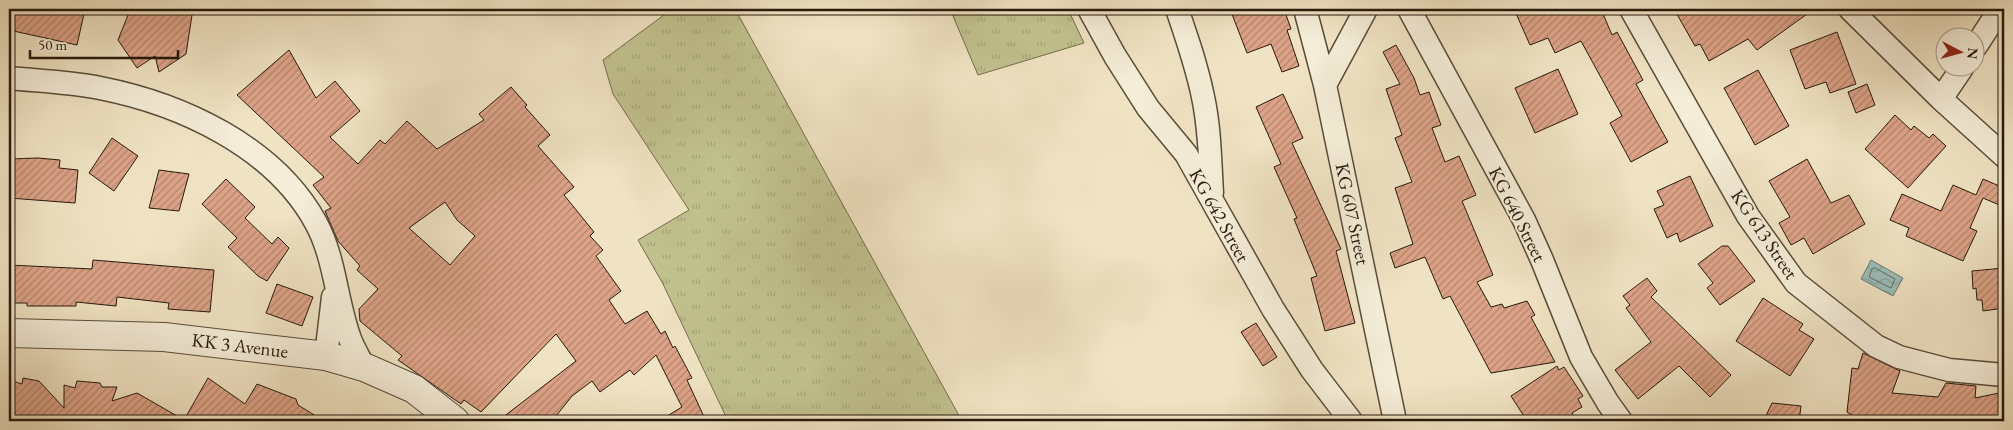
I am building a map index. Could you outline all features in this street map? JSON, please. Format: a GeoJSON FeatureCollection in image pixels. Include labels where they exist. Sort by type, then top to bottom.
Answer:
{"type":"FeatureCollection","features":[{"type":"Feature","properties":{"kind":"street","name":"KG 642 Street"},"geometry":{"type":"LineString","coordinates":[[1089,9],[1148,108],[1186,154],[1273,309],[1312,370],[1351,421]]}},
{"type":"Feature","properties":{"kind":"street"},"geometry":{"type":"LineString","coordinates":[[1177,9],[1197,70],[1204,99],[1209,142],[1212,198]]}},
{"type":"Feature","properties":{"kind":"street","name":"KG 607 Street"},"geometry":{"type":"LineString","coordinates":[[1305,9],[1325,85],[1395,421]]}},
{"type":"Feature","properties":{"kind":"street"},"geometry":{"type":"LineString","coordinates":[[1325,85],[1366,9]]}},
{"type":"Feature","properties":{"kind":"street","name":"KG 640 Street"},"geometry":{"type":"LineString","coordinates":[[1409,9],[1524,220],[1581,357],[1608,403],[1622,421]]}},
{"type":"Feature","properties":{"kind":"street","name":"KG 613 Street"},"geometry":{"type":"LineString","coordinates":[[1631,9],[1748,216],[1796,283],[1876,346],[1919,363],[1949,370],[2004,375]]}},
{"type":"Feature","properties":{"kind":"street"},"geometry":{"type":"LineString","coordinates":[[1850,9],[1941,99],[2004,156]]}},
{"type":"Feature","properties":{"kind":"street"},"geometry":{"type":"LineString","coordinates":[[1986,31],[2000,9]]}},
{"type":"Feature","properties":{"kind":"street"},"geometry":{"type":"LineString","coordinates":[[9,78],[99,87],[158,102],[209,125],[267,165],[295,193],[316,223],[334,274],[349,338],[364,367]]}},
{"type":"Feature","properties":{"kind":"street"},"geometry":{"type":"LineString","coordinates":[[1941,99],[1955,78]]}},
{"type":"Feature","properties":{"kind":"street"},"geometry":{"type":"LineString","coordinates":[[326,356],[333,309],[334,274]]}},
{"type":"Feature","properties":{"kind":"street","name":"KK 3 Avenue"},"geometry":{"type":"LineString","coordinates":[[9,333],[164,337],[326,356],[364,367],[414,390],[455,421]]}},
{"type":"Feature","properties":{"kind":"green space"},"geometry":{"type":"Polygon","coordinates":[[[672,9],[735,9],[962,421],[728,421],[663,284],[638,240],[689,210],[613,94],[603,60],[672,9]]]}},
{"type":"Feature","properties":{"kind":"green space"},"geometry":{"type":"Polygon","coordinates":[[[950,9],[1068,9],[1084,43],[978,75],[950,9]]]}},
{"type":"Feature","properties":{"kind":"water"},"geometry":{"type":"Polygon","coordinates":[[[1871,260],[1903,278],[1893,296],[1861,279],[1871,260]]]}},
{"type":"Feature","properties":{"kind":"building"},"geometry":{"type":"Polygon","coordinates":[[[9,9],[85,9],[77,45],[9,30],[9,9]]]}},
{"type":"Feature","properties":{"kind":"building"},"geometry":{"type":"Polygon","coordinates":[[[135,9],[188,9],[192,15],[186,54],[159,72],[155,56],[137,68],[118,40],[128,15],[135,9]]]}},
{"type":"Feature","properties":{"kind":"building"},"geometry":{"type":"Polygon","coordinates":[[[1230,9],[1284,9],[1291,29],[1287,30],[1299,66],[1282,72],[1271,44],[1247,53],[1230,9]]]}},
{"type":"Feature","properties":{"kind":"building"},"geometry":{"type":"Polygon","coordinates":[[[1514,9],[1601,9],[1612,35],[1617,32],[1643,80],[1636,84],[1668,142],[1631,162],[1610,123],[1622,116],[1581,41],[1555,53],[1548,38],[1530,45],[1514,9]]]}},
{"type":"Feature","properties":{"kind":"building"},"geometry":{"type":"Polygon","coordinates":[[[1674,9],[1814,9],[1757,50],[1748,39],[1709,61],[1700,44],[1695,46],[1674,9]]]}},
{"type":"Feature","properties":{"kind":"building"},"geometry":{"type":"Polygon","coordinates":[[[1837,32],[1856,84],[1830,93],[1826,82],[1805,89],[1790,50],[1837,32]]]}},
{"type":"Feature","properties":{"kind":"building"},"geometry":{"type":"Polygon","coordinates":[[[1396,45],[1414,78],[1420,95],[1429,92],[1441,125],[1432,128],[1445,162],[1459,156],[1476,195],[1462,201],[1493,275],[1477,282],[1491,307],[1502,304],[1504,308],[1527,301],[1535,315],[1531,317],[1555,362],[1491,373],[1450,296],[1443,299],[1425,257],[1395,268],[1390,253],[1413,244],[1395,188],[1412,182],[1395,138],[1402,135],[1386,89],[1400,84],[1383,52],[1396,45]]]}},
{"type":"Feature","properties":{"kind":"building"},"geometry":{"type":"Polygon","coordinates":[[[289,50],[316,98],[335,81],[360,111],[330,137],[358,164],[380,140],[385,144],[407,121],[437,149],[484,120],[479,114],[511,87],[527,105],[525,107],[550,135],[538,146],[574,187],[564,195],[594,232],[590,236],[603,250],[596,256],[621,291],[609,300],[625,324],[647,311],[661,334],[665,331],[673,348],[675,346],[692,378],[687,380],[706,421],[659,421],[682,407],[656,355],[634,375],[630,370],[600,392],[592,381],[572,396],[552,421],[498,421],[576,361],[556,334],[481,412],[464,400],[461,404],[398,360],[402,356],[360,321],[359,309],[378,289],[357,270],[360,266],[338,241],[325,211],[331,208],[313,185],[324,177],[237,95],[289,50]],[[445,202],[409,228],[450,265],[475,236],[457,220],[445,202]]]}},
{"type":"Feature","properties":{"kind":"building"},"geometry":{"type":"Polygon","coordinates":[[[1558,69],[1578,114],[1535,133],[1515,88],[1558,69]]]}},
{"type":"Feature","properties":{"kind":"building"},"geometry":{"type":"Polygon","coordinates":[[[1758,70],[1789,126],[1755,145],[1724,88],[1758,70]]]}},
{"type":"Feature","properties":{"kind":"building"},"geometry":{"type":"Polygon","coordinates":[[[1867,84],[1875,105],[1856,113],[1848,92],[1867,84]]]}},
{"type":"Feature","properties":{"kind":"building"},"geometry":{"type":"Polygon","coordinates":[[[1283,94],[1303,138],[1292,143],[1341,249],[1336,251],[1355,323],[1325,331],[1311,278],[1317,276],[1294,219],[1297,218],[1274,167],[1281,164],[1256,107],[1283,94]]]}},
{"type":"Feature","properties":{"kind":"building"},"geometry":{"type":"Polygon","coordinates":[[[1895,115],[1911,130],[1914,126],[1929,138],[1933,134],[1946,146],[1908,188],[1865,149],[1895,115]]]}},
{"type":"Feature","properties":{"kind":"building"},"geometry":{"type":"Polygon","coordinates":[[[112,138],[138,156],[114,191],[89,173],[112,138]]]}},
{"type":"Feature","properties":{"kind":"building"},"geometry":{"type":"Polygon","coordinates":[[[38,158],[60,160],[59,168],[78,170],[75,203],[9,198],[9,159],[38,158]]]}},
{"type":"Feature","properties":{"kind":"building"},"geometry":{"type":"Polygon","coordinates":[[[1807,159],[1831,203],[1849,195],[1865,224],[1813,254],[1804,238],[1791,245],[1779,223],[1790,217],[1769,181],[1807,159]]]}},
{"type":"Feature","properties":{"kind":"building"},"geometry":{"type":"Polygon","coordinates":[[[159,170],[189,174],[179,211],[149,208],[159,170]]]}},
{"type":"Feature","properties":{"kind":"building"},"geometry":{"type":"Polygon","coordinates":[[[1690,176],[1713,226],[1680,242],[1677,233],[1667,238],[1654,209],[1664,205],[1657,191],[1690,176]]]}},
{"type":"Feature","properties":{"kind":"building"},"geometry":{"type":"Polygon","coordinates":[[[226,179],[255,207],[245,218],[272,244],[278,237],[289,248],[267,281],[258,276],[228,247],[237,238],[202,204],[226,179]]]}},
{"type":"Feature","properties":{"kind":"building"},"geometry":{"type":"Polygon","coordinates":[[[1983,179],[2004,188],[2004,207],[1983,198],[1970,228],[1977,231],[1963,261],[1906,236],[1909,228],[1890,220],[1902,194],[1941,211],[1953,185],[1976,195],[1983,179]]]}},
{"type":"Feature","properties":{"kind":"building"},"geometry":{"type":"Polygon","coordinates":[[[1722,246],[1728,246],[1755,281],[1720,305],[1707,288],[1713,283],[1698,264],[1722,246]]]}},
{"type":"Feature","properties":{"kind":"building"},"geometry":{"type":"Polygon","coordinates":[[[93,260],[214,270],[210,312],[168,309],[169,303],[117,297],[116,306],[76,302],[76,306],[27,306],[27,303],[9,303],[9,265],[92,269],[93,260]]]}},
{"type":"Feature","properties":{"kind":"building"},"geometry":{"type":"Polygon","coordinates":[[[2004,268],[2004,308],[1983,311],[1982,300],[1977,300],[1976,288],[1973,289],[1972,271],[2004,268]]]}},
{"type":"Feature","properties":{"kind":"building"},"geometry":{"type":"Polygon","coordinates":[[[1647,278],[1657,291],[1651,297],[1731,375],[1710,397],[1679,366],[1638,399],[1615,370],[1651,342],[1626,308],[1630,305],[1623,296],[1647,278]]]}},
{"type":"Feature","properties":{"kind":"building"},"geometry":{"type":"Polygon","coordinates":[[[277,284],[313,297],[302,326],[266,313],[277,284]]]}},
{"type":"Feature","properties":{"kind":"building"},"geometry":{"type":"Polygon","coordinates":[[[1763,298],[1803,324],[1799,330],[1814,339],[1790,376],[1736,341],[1763,298]]]}},
{"type":"Feature","properties":{"kind":"building"},"geometry":{"type":"Polygon","coordinates":[[[1256,323],[1277,357],[1263,366],[1241,332],[1256,323]]]}},
{"type":"Feature","properties":{"kind":"building"},"geometry":{"type":"Polygon","coordinates":[[[1863,353],[1900,371],[1892,393],[1938,397],[1946,383],[1976,386],[1975,398],[2004,392],[2004,417],[1986,421],[1861,421],[1847,412],[1852,368],[1858,369],[1863,353]]]}},
{"type":"Feature","properties":{"kind":"building"},"geometry":{"type":"Polygon","coordinates":[[[1557,366],[1559,370],[1564,367],[1583,396],[1578,399],[1582,407],[1572,413],[1578,421],[1527,421],[1511,396],[1557,366]]]}},
{"type":"Feature","properties":{"kind":"building"},"geometry":{"type":"Polygon","coordinates":[[[23,378],[39,381],[64,408],[64,385],[75,388],[77,381],[100,383],[102,387],[117,387],[112,401],[137,393],[184,420],[208,378],[245,404],[257,384],[296,399],[298,405],[324,421],[234,421],[235,417],[233,421],[18,421],[9,419],[9,380],[22,384],[23,378]]]}},
{"type":"Feature","properties":{"kind":"building"},"geometry":{"type":"Polygon","coordinates":[[[1772,403],[1801,406],[1799,421],[1764,420],[1772,403]]]}}]}
